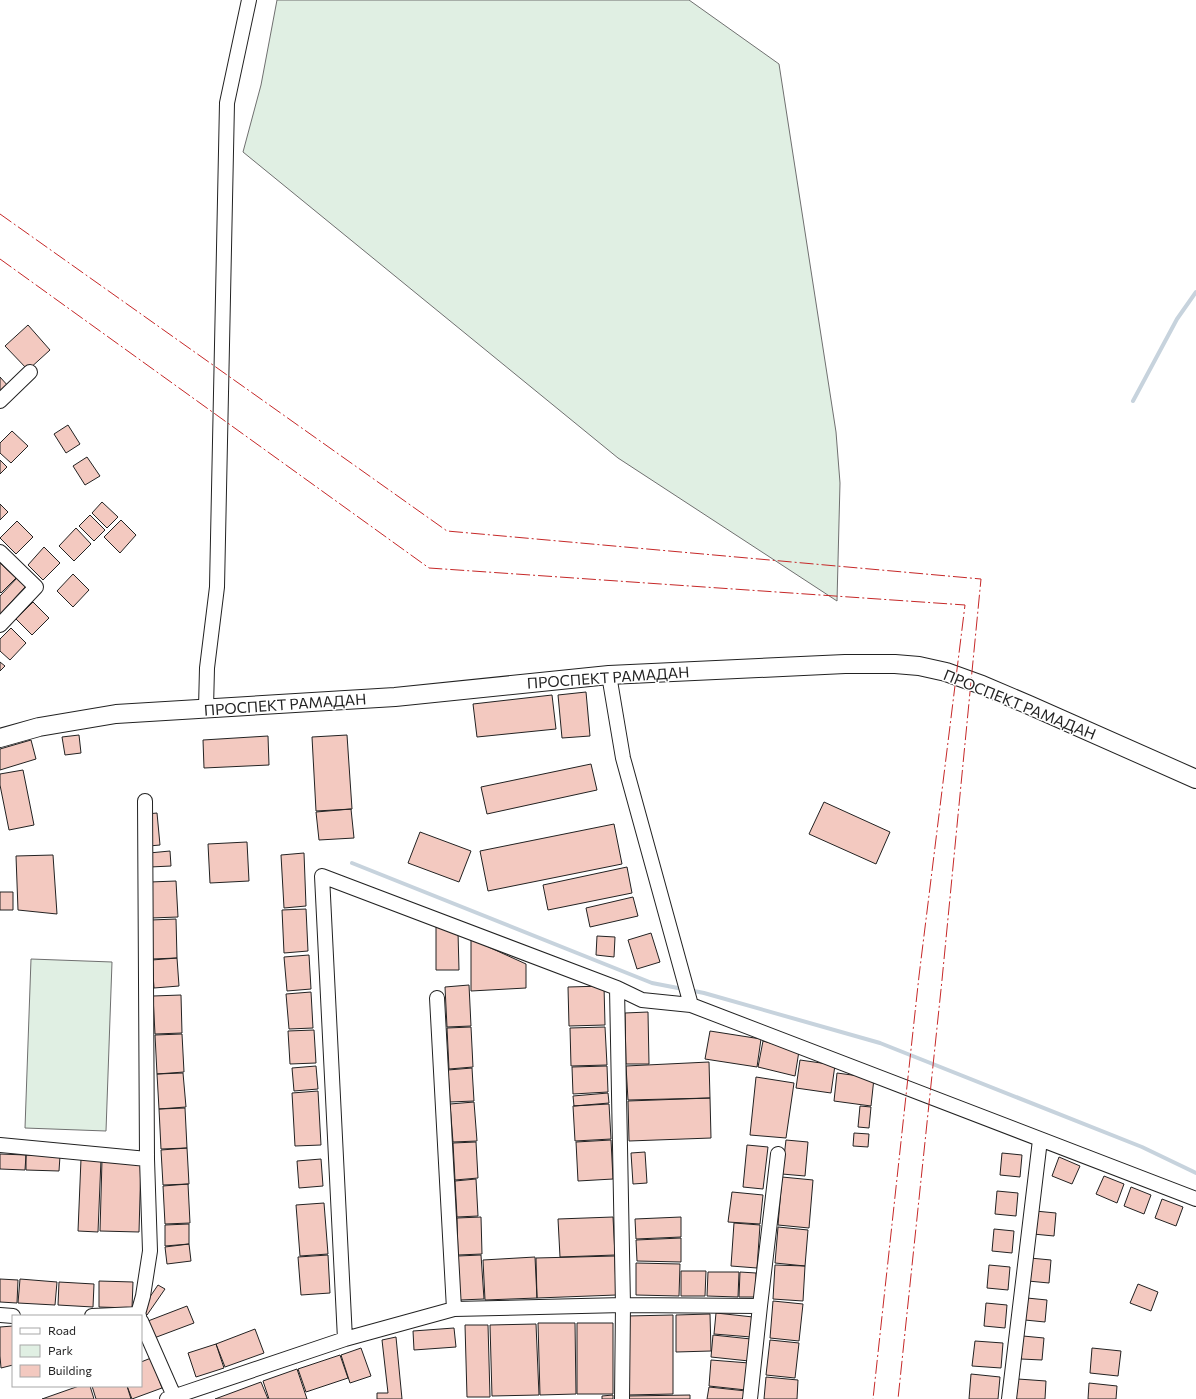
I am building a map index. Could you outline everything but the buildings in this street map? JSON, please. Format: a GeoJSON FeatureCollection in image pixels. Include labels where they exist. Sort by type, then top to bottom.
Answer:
{"type":"FeatureCollection","features":[{"type":"Feature","properties":{"kind":"main road","name":"ПРОСПЕКТ РАМАДАН"},"geometry":{"type":"LineString","coordinates":[[0,738],[39,727],[116,714],[395,697],[609,675],[845,664],[895,664],[920,666],[946,672],[1006,695],[1196,779]]}},
{"type":"Feature","properties":{"kind":"street"},"geometry":{"type":"LineString","coordinates":[[206,708],[207,668],[217,587],[227,103],[249,0]]}},
{"type":"Feature","properties":{"kind":"street"},"geometry":{"type":"LineString","coordinates":[[0,401],[30,372]]}},
{"type":"Feature","properties":{"kind":"street"},"geometry":{"type":"LineString","coordinates":[[0,552],[36,587],[0,625]]}},
{"type":"Feature","properties":{"kind":"street"},"geometry":{"type":"LineString","coordinates":[[609,675],[623,758],[689,1000]]}},
{"type":"Feature","properties":{"kind":"street"},"geometry":{"type":"LineString","coordinates":[[139,1315],[150,1250],[147,1159],[145,801]]}},
{"type":"Feature","properties":{"kind":"street"},"geometry":{"type":"LineString","coordinates":[[345,1339],[322,876],[617,988],[642,1000],[689,1000],[1040,1140],[1196,1199]]}},
{"type":"Feature","properties":{"kind":"street"},"geometry":{"type":"LineString","coordinates":[[617,988],[623,1305],[622,1399]]}},
{"type":"Feature","properties":{"kind":"street"},"geometry":{"type":"LineString","coordinates":[[437,998],[454,1309]]}},
{"type":"Feature","properties":{"kind":"street"},"geometry":{"type":"LineString","coordinates":[[1009,1399],[1040,1140]]}},
{"type":"Feature","properties":{"kind":"street"},"geometry":{"type":"LineString","coordinates":[[0,1145],[147,1159]]}},
{"type":"Feature","properties":{"kind":"street"},"geometry":{"type":"LineString","coordinates":[[750,1399],[778,1154]]}},
{"type":"Feature","properties":{"kind":"street"},"geometry":{"type":"LineString","coordinates":[[142,1325],[170,1398],[345,1339],[454,1309],[623,1305],[760,1306]]}},
{"type":"Feature","properties":{"kind":"street"},"geometry":{"type":"LineString","coordinates":[[0,1316],[12,1316]]}},
{"type":"Feature","properties":{"kind":"green space"},"geometry":{"type":"Polygon","coordinates":[[[277,0],[689,0],[779,64],[836,432],[840,483],[837,601],[618,458],[243,152],[261,85],[277,0]]]}},
{"type":"Feature","properties":{"kind":"green space"},"geometry":{"type":"Polygon","coordinates":[[[31,959],[112,962],[106,1131],[25,1128],[31,959]]]}},
{"type":"Feature","properties":{"kind":"waterway"},"geometry":{"type":"LineString","coordinates":[[1133,401],[1177,319],[1196,292]]}},
{"type":"Feature","properties":{"kind":"waterway"},"geometry":{"type":"LineString","coordinates":[[352,863],[652,983],[683,989]]}},
{"type":"Feature","properties":{"kind":"waterway"},"geometry":{"type":"LineString","coordinates":[[689,990],[880,1043],[1142,1147],[1196,1173]]}},
{"type":"Feature","properties":{"kind":"power"},"geometry":{"type":"LineString","coordinates":[[0,214],[447,531],[981,579],[942,980],[898,1399]]}},
{"type":"Feature","properties":{"kind":"power"},"geometry":{"type":"LineString","coordinates":[[0,259],[429,568],[965,605],[919,976],[873,1399]]}}]}
